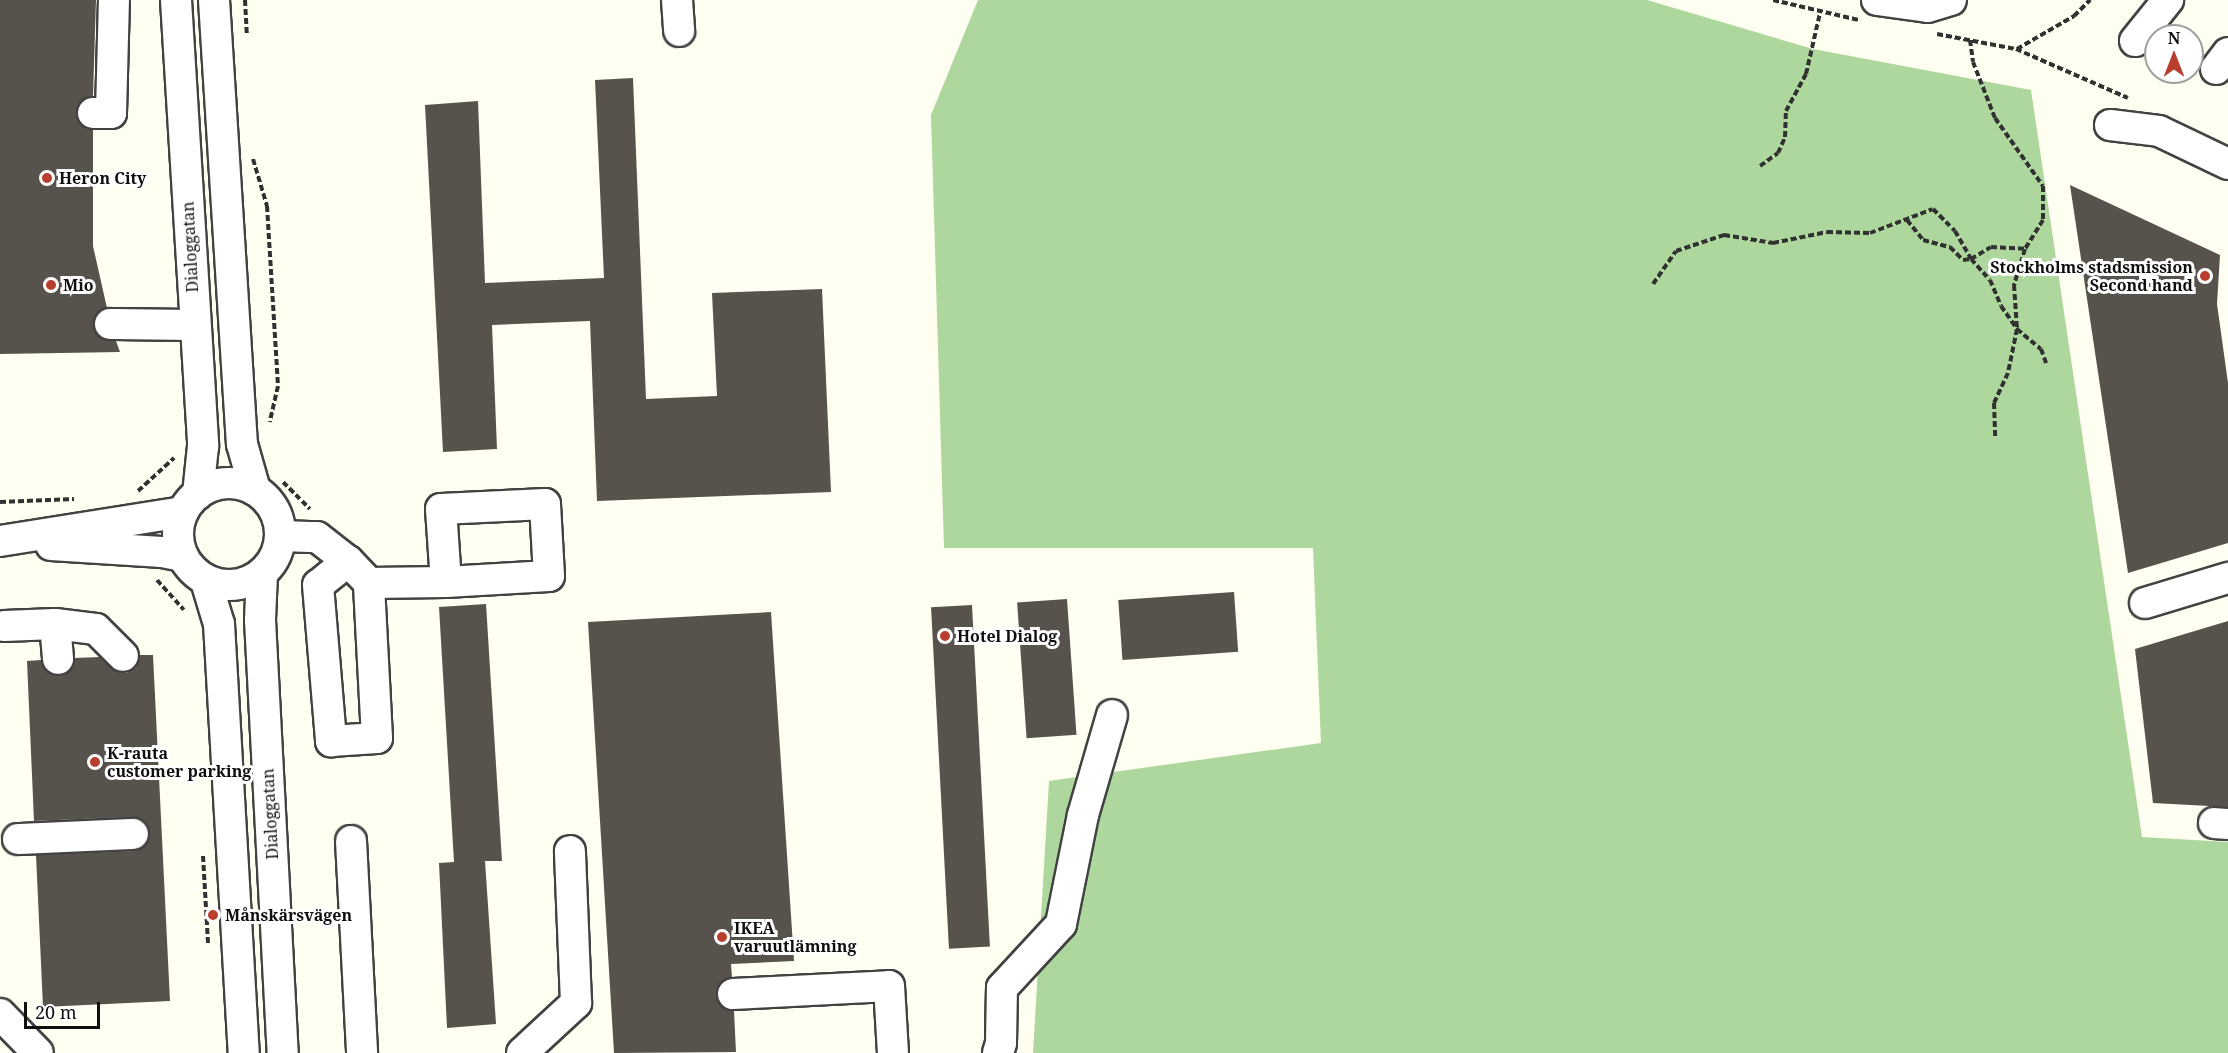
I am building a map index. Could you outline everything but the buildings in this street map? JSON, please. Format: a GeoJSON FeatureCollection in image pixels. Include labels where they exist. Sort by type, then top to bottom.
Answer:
{"type":"FeatureCollection","features":[{"type":"Feature","properties":{"kind":"street"},"geometry":{"type":"LineString","coordinates":[[93,113],[111,113],[114,0]]}},
{"type":"Feature","properties":{"kind":"street","name":"Dialoggatan"},"geometry":{"type":"LineString","coordinates":[[176,0],[203,446],[191,503]]}},
{"type":"Feature","properties":{"kind":"street"},"geometry":{"type":"LineString","coordinates":[[214,0],[242,444],[255,490]]}},
{"type":"Feature","properties":{"kind":"street"},"geometry":{"type":"LineString","coordinates":[[676,0],[678,32]]}},
{"type":"Feature","properties":{"kind":"street"},"geometry":{"type":"LineString","coordinates":[[1871,11],[1928,8],[1951,0]]}},
{"type":"Feature","properties":{"kind":"street"},"geometry":{"type":"LineString","coordinates":[[2135,41],[2168,0]]}},
{"type":"Feature","properties":{"kind":"street"},"geometry":{"type":"LineString","coordinates":[[2110,125],[2159,131],[2228,164]]}},
{"type":"Feature","properties":{"kind":"street"},"geometry":{"type":"LineString","coordinates":[[110,324],[195,326]]}},
{"type":"Feature","properties":{"kind":"street"},"geometry":{"type":"LineString","coordinates":[[0,542],[191,503],[220,484],[244,485],[255,490],[269,502],[278,518],[281,536],[276,557],[262,574],[245,584],[225,586],[206,581],[192,570],[178,542],[178,526],[191,503]]}},
{"type":"Feature","properties":{"kind":"street"},"geometry":{"type":"LineString","coordinates":[[281,536],[317,537],[348,561],[369,583],[377,738],[331,741],[318,585],[348,561]]}},
{"type":"Feature","properties":{"kind":"street"},"geometry":{"type":"LineString","coordinates":[[0,542],[162,552],[183,556]]}},
{"type":"Feature","properties":{"kind":"street","name":"Dialoggatan"},"geometry":{"type":"LineString","coordinates":[[262,574],[260,620],[283,1053]]}},
{"type":"Feature","properties":{"kind":"street"},"geometry":{"type":"LineString","coordinates":[[2145,603],[2228,578]]}},
{"type":"Feature","properties":{"kind":"street"},"geometry":{"type":"LineString","coordinates":[[206,581],[219,624],[244,1053]]}},
{"type":"Feature","properties":{"kind":"street"},"geometry":{"type":"LineString","coordinates":[[369,583],[446,582]]}},
{"type":"Feature","properties":{"kind":"street"},"geometry":{"type":"LineString","coordinates":[[55,624],[58,659]]}},
{"type":"Feature","properties":{"kind":"street"},"geometry":{"type":"LineString","coordinates":[[4,626],[55,624],[96,629],[123,656]]}},
{"type":"Feature","properties":{"kind":"street"},"geometry":{"type":"LineString","coordinates":[[998,1053],[1001,1043],[1002,988],[1061,924],[1083,815],[1112,715]]}},
{"type":"Feature","properties":{"kind":"street"},"geometry":{"type":"LineString","coordinates":[[18,839],[133,834]]}},
{"type":"Feature","properties":{"kind":"street"},"geometry":{"type":"LineString","coordinates":[[351,841],[362,1053]]}},
{"type":"Feature","properties":{"kind":"street"},"geometry":{"type":"LineString","coordinates":[[522,1053],[576,1003],[570,851]]}},
{"type":"Feature","properties":{"kind":"street"},"geometry":{"type":"LineString","coordinates":[[733,994],[889,986],[893,1053]]}},
{"type":"Feature","properties":{"kind":"street"},"geometry":{"type":"LineString","coordinates":[[2,1021],[38,1053]]}},
{"type":"Feature","properties":{"kind":"path"},"geometry":{"type":"LineString","coordinates":[[245,0],[247,46]]}},
{"type":"Feature","properties":{"kind":"path"},"geometry":{"type":"LineString","coordinates":[[1773,0],[1820,13],[1871,11]]}},
{"type":"Feature","properties":{"kind":"path"},"geometry":{"type":"LineString","coordinates":[[2016,49],[2074,16],[2090,0]]}},
{"type":"Feature","properties":{"kind":"path"},"geometry":{"type":"LineString","coordinates":[[1760,166],[1778,153],[1785,137],[1786,111],[1806,74],[1820,13]]}},
{"type":"Feature","properties":{"kind":"path"},"geometry":{"type":"LineString","coordinates":[[1935,34],[2016,49],[2133,100]]}},
{"type":"Feature","properties":{"kind":"path"},"geometry":{"type":"LineString","coordinates":[[1970,40],[1973,62],[1995,118],[2043,186],[2043,220],[2025,249],[2014,285],[2017,329],[2008,374],[1995,403],[1995,437]]}},
{"type":"Feature","properties":{"kind":"path"},"geometry":{"type":"LineString","coordinates":[[251,150],[268,217],[278,386],[268,431]]}},
{"type":"Feature","properties":{"kind":"path"},"geometry":{"type":"LineString","coordinates":[[1653,284],[1676,251],[1725,235],[1773,243],[1827,232],[1870,233],[1933,209],[1955,231],[1971,259],[1990,280],[2001,306],[2017,329],[2041,350],[2046,363]]}},
{"type":"Feature","properties":{"kind":"path"},"geometry":{"type":"LineString","coordinates":[[1907,220],[1923,240],[1950,247],[1963,260],[1971,259],[1991,247],[2025,249]]}},
{"type":"Feature","properties":{"kind":"path"},"geometry":{"type":"LineString","coordinates":[[0,502],[81,499]]}},
{"type":"Feature","properties":{"kind":"green space"},"geometry":{"type":"Polygon","coordinates":[[[978,0],[1647,0],[1813,49],[2031,90],[2142,837],[2228,842],[2228,1053],[1033,1053],[1049,781],[1321,743],[1313,548],[944,548],[931,115],[978,0]]]}},
{"type":"Feature","properties":{"kind":"place","name":"Heron City"},"geometry":{"type":"Point","coordinates":[47,178]}},
{"type":"Feature","properties":{"kind":"place","name":"Stockholms stadsmission Second hand"},"geometry":{"type":"Point","coordinates":[2205,276]}},
{"type":"Feature","properties":{"kind":"place","name":"Mio"},"geometry":{"type":"Point","coordinates":[51,285]}},
{"type":"Feature","properties":{"kind":"place","name":"Hotel Dialog"},"geometry":{"type":"Point","coordinates":[945,636]}},
{"type":"Feature","properties":{"kind":"place","name":"K-rauta customer parking"},"geometry":{"type":"Point","coordinates":[95,762]}},
{"type":"Feature","properties":{"kind":"place","name":"Månskärsvägen"},"geometry":{"type":"Point","coordinates":[213,915]}},
{"type":"Feature","properties":{"kind":"place","name":"IKEA varuutlämning"},"geometry":{"type":"Point","coordinates":[722,937]}}]}
